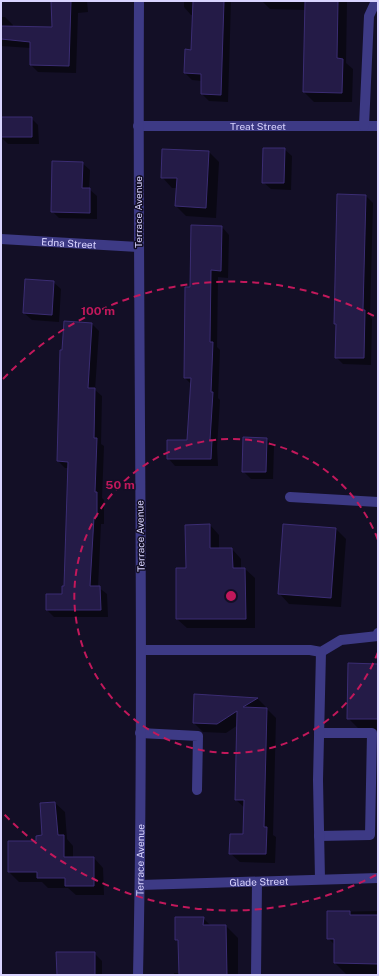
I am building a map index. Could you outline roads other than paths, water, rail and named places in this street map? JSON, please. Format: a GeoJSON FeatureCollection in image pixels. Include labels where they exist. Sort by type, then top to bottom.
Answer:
{"type":"FeatureCollection","features":[{"type":"Feature","properties":{"kind":"street","name":"Terrace Avenue"},"geometry":{"type":"LineString","coordinates":[[138,975],[142,650],[138,247],[139,1]]}},
{"type":"Feature","properties":{"kind":"street"},"geometry":{"type":"LineString","coordinates":[[364,126],[369,16],[376,1]]}},
{"type":"Feature","properties":{"kind":"street","name":"Treat Street"},"geometry":{"type":"LineString","coordinates":[[138,126],[378,126]]}},
{"type":"Feature","properties":{"kind":"street","name":"Edna Street"},"geometry":{"type":"LineString","coordinates":[[1,239],[138,247]]}},
{"type":"Feature","properties":{"kind":"street"},"geometry":{"type":"LineString","coordinates":[[290,497],[378,502]]}},
{"type":"Feature","properties":{"kind":"street"},"geometry":{"type":"LineString","coordinates":[[142,650],[310,650],[321,652],[341,640],[378,636],[378,633]]}},
{"type":"Feature","properties":{"kind":"street"},"geometry":{"type":"LineString","coordinates":[[320,879],[319,733],[321,652]]}},
{"type":"Feature","properties":{"kind":"street"},"geometry":{"type":"LineString","coordinates":[[140,733],[198,736],[197,790]]}},
{"type":"Feature","properties":{"kind":"street"},"geometry":{"type":"LineString","coordinates":[[319,733],[372,733],[370,835],[319,836]]}},
{"type":"Feature","properties":{"kind":"street","name":"Glade Street"},"geometry":{"type":"LineString","coordinates":[[140,885],[378,878]]}},
{"type":"Feature","properties":{"kind":"street"},"geometry":{"type":"LineString","coordinates":[[256,975],[257,882]]}}]}
